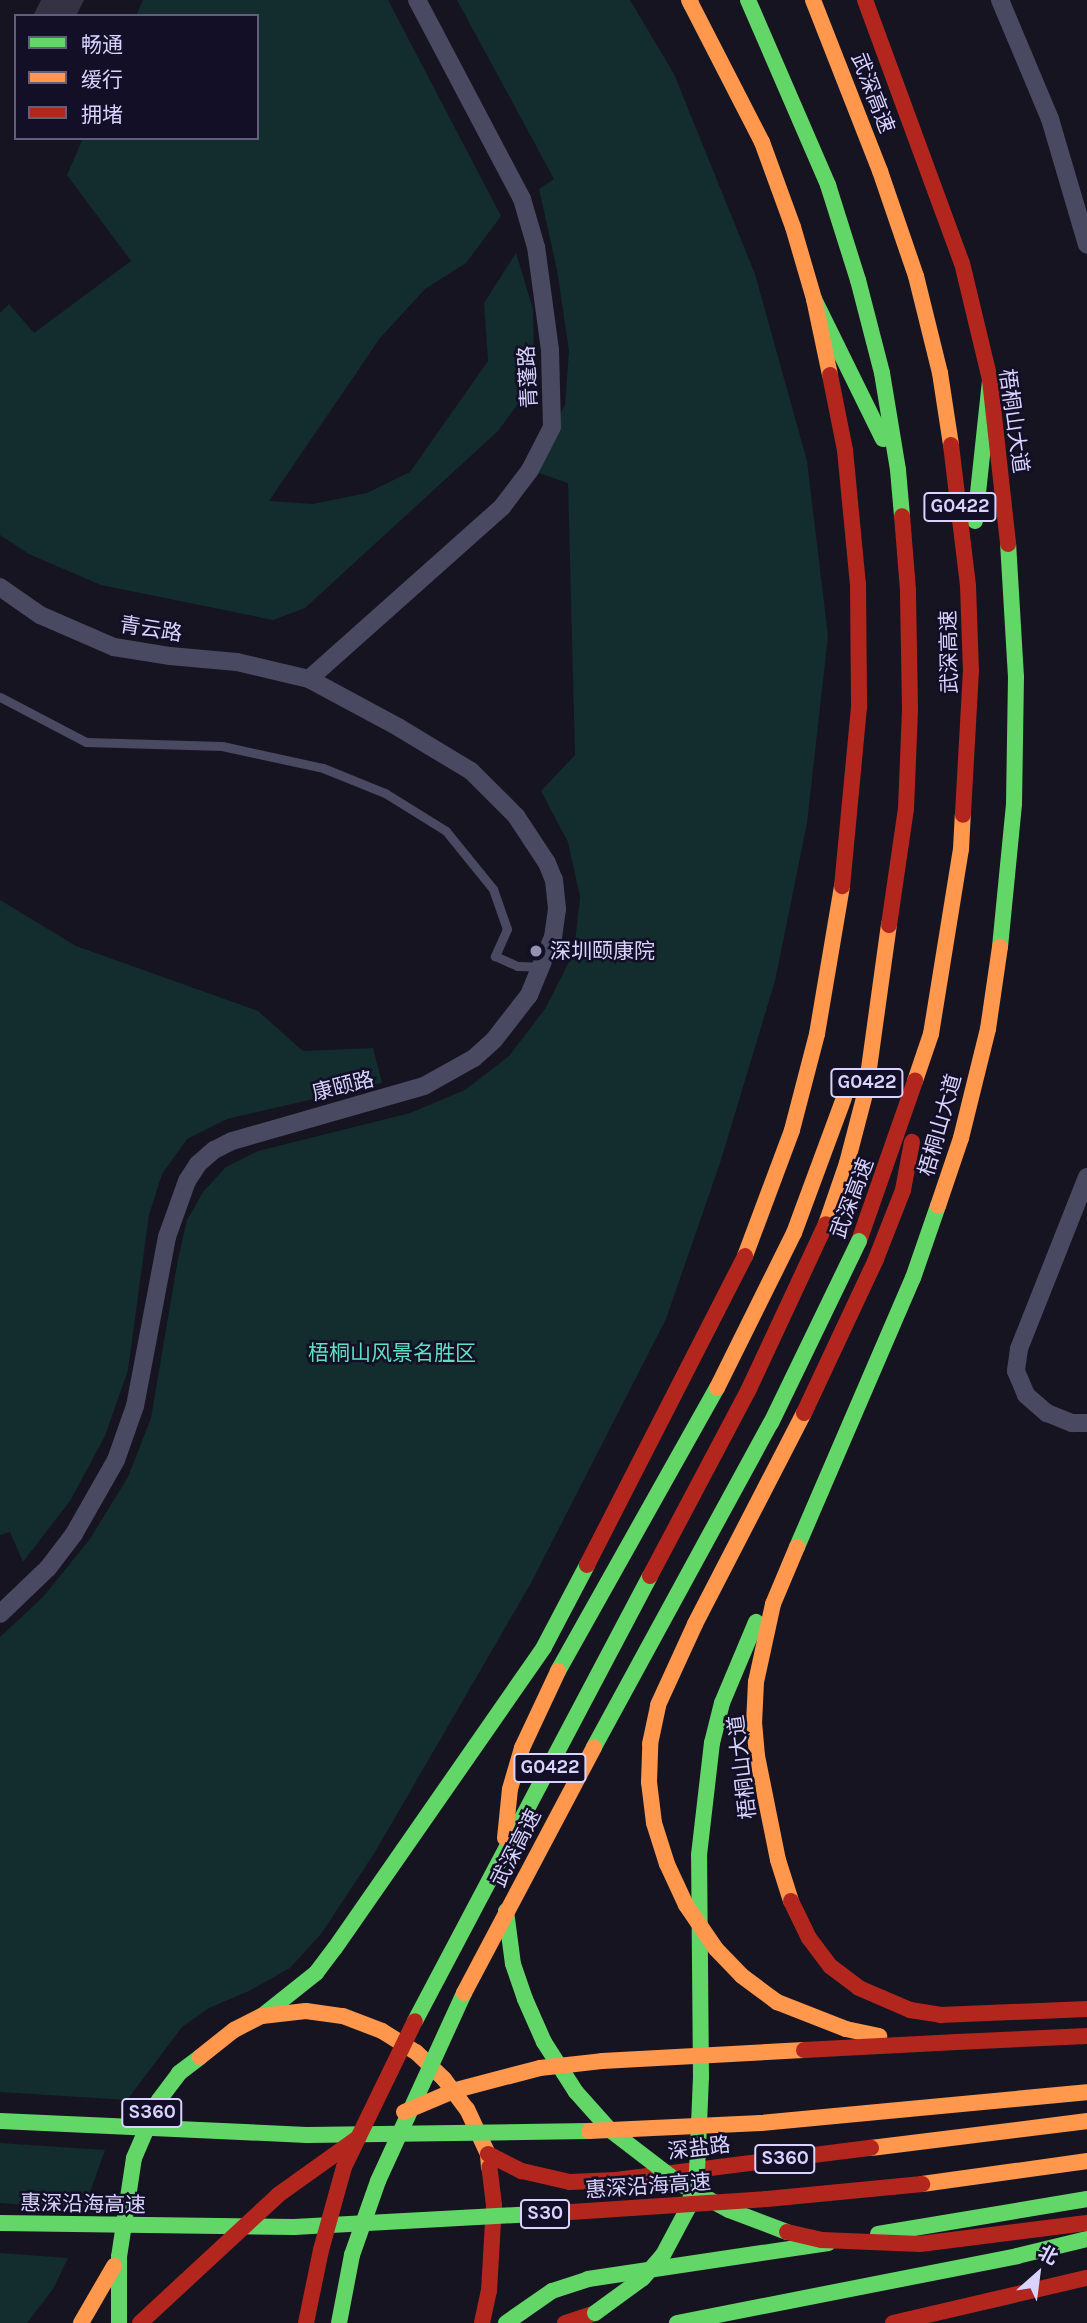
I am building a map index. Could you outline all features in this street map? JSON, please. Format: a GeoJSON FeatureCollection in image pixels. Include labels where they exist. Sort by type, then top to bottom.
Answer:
{"type":"FeatureCollection","features":[{"type":"Feature","properties":{"kind":"main road","name":"武深高速"},"geometry":{"type":"LineString","coordinates":[[306,2323],[321,2250],[344,2167],[387,2073],[748,1391],[826,1224],[847,1163],[866,1090],[905,809],[910,709],[908,590],[898,470],[882,373],[828,185],[748,0]]}},
{"type":"Feature","properties":{"kind":"main road","name":"武深高速"},"geometry":{"type":"LineString","coordinates":[[339,2323],[352,2255],[378,2181],[464,1994],[560,1809],[765,1435],[859,1241],[931,1034],[961,849],[971,670],[968,586],[956,467],[940,373],[916,276],[880,172],[813,0]]}},
{"type":"Feature","properties":{"kind":"main road","name":"梧桐山大道"},"geometry":{"type":"LineString","coordinates":[[865,0],[962,263],[990,380],[1007,535],[1016,677],[1014,804],[1001,942],[988,1029],[961,1138],[913,1278],[773,1604],[756,1682],[754,1724],[778,1860],[792,1904],[809,1938],[831,1966],[859,1988],[911,2010],[970,2016],[1087,2009]]}},
{"type":"Feature","properties":{"kind":"main road"},"geometry":{"type":"LineString","coordinates":[[262,2016],[316,1972],[335,1948],[544,1647],[756,1233],[792,1130],[817,1034],[835,935],[850,822],[859,706],[858,584],[845,450],[814,299],[762,142],[690,1]]}},
{"type":"Feature","properties":{"kind":"main road"},"geometry":{"type":"LineString","coordinates":[[814,299],[898,470]]}},
{"type":"Feature","properties":{"kind":"main road"},"geometry":{"type":"LineString","coordinates":[[968,586],[990,380]]}},
{"type":"Feature","properties":{"kind":"main road"},"geometry":{"type":"LineString","coordinates":[[887,938],[839,1116],[794,1233],[740,1345],[663,1489],[558,1671],[522,1748],[510,1788],[503,1879],[507,1926],[524,1999],[544,2042],[576,2092],[610,2130],[682,2185],[729,2210],[779,2230],[822,2240],[920,2244],[1087,2223]]}},
{"type":"Feature","properties":{"kind":"main road"},"geometry":{"type":"LineString","coordinates":[[931,1034],[903,1190],[876,1259],[819,1385],[695,1623],[658,1705],[650,1744],[649,1782],[654,1824],[667,1864],[686,1905],[716,1949],[741,1976],[777,2002],[846,2029],[885,2038],[957,2042]]}},
{"type":"Feature","properties":{"kind":"main road"},"geometry":{"type":"LineString","coordinates":[[565,2323],[595,2313],[643,2278],[663,2256],[688,2208],[697,2172],[701,2104],[699,1855],[705,1781],[722,1703],[757,1620],[801,1536]]}},
{"type":"Feature","properties":{"kind":"main road","name":"S360"},"geometry":{"type":"LineString","coordinates":[[119,2323],[119,2258],[134,2158],[159,2100],[179,2073],[204,2051],[262,2016],[306,2011],[343,2016],[382,2031],[416,2052],[444,2079],[467,2109],[488,2154],[494,2205],[489,2291],[482,2323]]}},
{"type":"Feature","properties":{"kind":"main road"},"geometry":{"type":"LineString","coordinates":[[140,2323],[238,2230],[314,2167],[390,2119],[456,2090],[540,2068],[602,2060],[1087,2036]]}},
{"type":"Feature","properties":{"kind":"main road"},"geometry":{"type":"LineString","coordinates":[[0,2120],[306,2134],[539,2133],[761,2123],[1087,2092]]}},
{"type":"Feature","properties":{"kind":"main road","name":"深盐路"},"geometry":{"type":"LineString","coordinates":[[488,2154],[522,2171],[570,2182],[616,2180],[1087,2121]]}},
{"type":"Feature","properties":{"kind":"main road","name":"惠深沿海高速"},"geometry":{"type":"LineString","coordinates":[[0,2223],[294,2227],[562,2213],[767,2199],[957,2180],[1087,2161]]}},
{"type":"Feature","properties":{"kind":"main road"},"geometry":{"type":"LineString","coordinates":[[506,2323],[522,2309],[552,2291],[588,2279],[764,2253],[1087,2199]]}},
{"type":"Feature","properties":{"kind":"main road"},"geometry":{"type":"LineString","coordinates":[[677,2323],[1017,2256],[1087,2239]]}},
{"type":"Feature","properties":{"kind":"main road","name":"S360"},"geometry":{"type":"LineString","coordinates":[[81,2323],[99,2297],[119,2258]]}},
{"type":"Feature","properties":{"kind":"main road"},"geometry":{"type":"LineString","coordinates":[[893,2323],[1087,2278]]}},
{"type":"Feature","properties":{"kind":"street","name":"青蓬路"},"geometry":{"type":"LineString","coordinates":[[309,679],[502,507],[530,470],[552,427],[550,350],[536,247],[522,200],[417,0]]}},
{"type":"Feature","properties":{"kind":"street"},"geometry":{"type":"LineString","coordinates":[[1000,0],[1050,119],[1087,245]]}},
{"type":"Feature","properties":{"kind":"street","name":"青云路"},"geometry":{"type":"LineString","coordinates":[[0,587],[40,615],[114,647],[170,656],[237,662],[309,679]]}},
{"type":"Feature","properties":{"kind":"street","name":"康颐路"},"geometry":{"type":"LineString","coordinates":[[0,1614],[48,1568],[74,1534],[116,1460],[135,1406],[167,1237],[187,1181],[198,1164],[214,1150],[258,1131],[395,1096],[452,1072],[494,1041],[529,995],[543,967],[553,937],[557,909],[554,880],[535,841],[516,816],[471,771],[309,679]]}},
{"type":"Feature","properties":{"kind":"street"},"geometry":{"type":"LineString","coordinates":[[1087,1177],[1019,1349],[1016,1371],[1026,1395],[1047,1413],[1072,1423],[1087,1423]]}},
{"type":"Feature","properties":{"kind":"lane"},"geometry":{"type":"LineString","coordinates":[[0,697],[86,742],[222,746],[323,768],[385,793],[446,831],[493,889],[507,929],[495,956],[517,966],[543,967]]}},
{"type":"Feature","properties":{"kind":"green space"},"geometry":{"type":"Polygon","coordinates":[[[143,0],[388,0],[501,216],[466,263],[425,289],[380,338],[269,501],[313,504],[367,493],[410,472],[488,361],[484,303],[516,253],[533,309],[534,361],[521,400],[498,431],[305,608],[273,620],[101,585],[29,554],[0,535],[0,313],[9,304],[34,333],[131,261],[67,175],[82,140],[259,140],[259,14],[137,14],[143,0]]]}},
{"type":"Feature","properties":{"kind":"green space","name":"梧桐山风景名胜区"},"geometry":{"type":"Polygon","coordinates":[[[457,0],[630,0],[674,74],[755,274],[807,461],[828,636],[807,823],[775,981],[720,1163],[666,1319],[531,1583],[375,1852],[321,1934],[290,1968],[249,1991],[209,2008],[182,2027],[127,2100],[0,2092],[0,1637],[43,1597],[90,1539],[128,1477],[151,1418],[187,1220],[203,1192],[226,1167],[258,1151],[410,1113],[465,1090],[509,1056],[545,1009],[574,952],[580,897],[568,842],[541,791],[575,755],[568,483],[530,470],[565,405],[569,351],[557,270],[539,189],[554,179],[457,0]]]}},
{"type":"Feature","properties":{"kind":"green space"},"geometry":{"type":"Polygon","coordinates":[[[0,900],[76,946],[258,1011],[303,1051],[373,1048],[382,1083],[227,1119],[187,1139],[162,1174],[149,1215],[128,1370],[105,1436],[70,1501],[23,1562],[10,1532],[0,1535],[0,900]]]}},
{"type":"Feature","properties":{"kind":"green space"},"geometry":{"type":"Polygon","coordinates":[[[0,2143],[105,2150],[84,2209],[0,2203],[0,2143]]]}},
{"type":"Feature","properties":{"kind":"green space"},"geometry":{"type":"Polygon","coordinates":[[[0,2253],[68,2258],[53,2289],[27,2323],[0,2323],[0,2253]]]}},
{"type":"Feature","properties":{"kind":"building"},"geometry":{"type":"Polygon","coordinates":[[[41,0],[84,0],[77,14],[34,14],[41,0]]]}},
{"type":"Feature","properties":{"kind":"traffic: fast"},"geometry":{"type":"LineString","coordinates":[[748,0],[828,185],[858,280],[882,373],[898,470],[902,516]]}},
{"type":"Feature","properties":{"kind":"traffic: fast"},"geometry":{"type":"LineString","coordinates":[[814,299],[883,439]]}},
{"type":"Feature","properties":{"kind":"traffic: fast"},"geometry":{"type":"LineString","coordinates":[[975,521],[990,380]]}},
{"type":"Feature","properties":{"kind":"traffic: fast"},"geometry":{"type":"LineString","coordinates":[[1000,947],[1014,804],[1016,677],[1008,544]]}},
{"type":"Feature","properties":{"kind":"traffic: fast"},"geometry":{"type":"LineString","coordinates":[[797,1547],[913,1278],[938,1206]]}},
{"type":"Feature","properties":{"kind":"traffic: fast"},"geometry":{"type":"LineString","coordinates":[[594,1747],[771,1423],[859,1241]]}},
{"type":"Feature","properties":{"kind":"traffic: fast"},"geometry":{"type":"LineString","coordinates":[[558,1671],[717,1388]]}},
{"type":"Feature","properties":{"kind":"traffic: fast"},"geometry":{"type":"LineString","coordinates":[[262,2016],[316,1973],[335,1948],[544,1647],[587,1565]]}},
{"type":"Feature","properties":{"kind":"traffic: fast"},"geometry":{"type":"LineString","coordinates":[[415,2021],[650,1576]]}},
{"type":"Feature","properties":{"kind":"traffic: fast"},"geometry":{"type":"LineString","coordinates":[[699,1855],[712,1743],[722,1703],[756,1622]]}},
{"type":"Feature","properties":{"kind":"traffic: fast"},"geometry":{"type":"LineString","coordinates":[[595,2313],[643,2278],[663,2255],[688,2208],[697,2172],[701,2078],[699,1855]]}},
{"type":"Feature","properties":{"kind":"traffic: fast"},"geometry":{"type":"LineString","coordinates":[[506,1911],[513,1964],[525,1999],[544,2042],[576,2092],[610,2130],[682,2185],[729,2210],[787,2232]]}},
{"type":"Feature","properties":{"kind":"traffic: fast"},"geometry":{"type":"LineString","coordinates":[[339,2323],[352,2255],[378,2181],[464,1993]]}},
{"type":"Feature","properties":{"kind":"traffic: fast"},"geometry":{"type":"LineString","coordinates":[[119,2323],[119,2257],[134,2158],[159,2100],[179,2073],[200,2057]]}},
{"type":"Feature","properties":{"kind":"traffic: fast"},"geometry":{"type":"LineString","coordinates":[[0,2121],[307,2135],[589,2131]]}},
{"type":"Feature","properties":{"kind":"traffic: fast"},"geometry":{"type":"LineString","coordinates":[[878,2234],[1087,2199]]}},
{"type":"Feature","properties":{"kind":"traffic: fast"},"geometry":{"type":"LineString","coordinates":[[0,2223],[294,2227],[556,2213]]}},
{"type":"Feature","properties":{"kind":"traffic: fast"},"geometry":{"type":"LineString","coordinates":[[677,2323],[1017,2256],[1087,2239]]}},
{"type":"Feature","properties":{"kind":"traffic: fast"},"geometry":{"type":"LineString","coordinates":[[506,2323],[552,2291],[588,2279],[828,2243]]}},
{"type":"Feature","properties":{"kind":"traffic: slow"},"geometry":{"type":"LineString","coordinates":[[689,0],[762,142],[793,227],[814,299],[830,375]]}},
{"type":"Feature","properties":{"kind":"traffic: slow"},"geometry":{"type":"LineString","coordinates":[[690,0],[691,4]]}},
{"type":"Feature","properties":{"kind":"traffic: slow"},"geometry":{"type":"LineString","coordinates":[[813,0],[880,171],[916,276],[940,373],[951,445]]}},
{"type":"Feature","properties":{"kind":"traffic: slow"},"geometry":{"type":"LineString","coordinates":[[915,1081],[931,1034],[961,849],[963,815]]}},
{"type":"Feature","properties":{"kind":"traffic: slow"},"geometry":{"type":"LineString","coordinates":[[745,1256],[792,1130],[817,1034],[842,886]]}},
{"type":"Feature","properties":{"kind":"traffic: slow"},"geometry":{"type":"LineString","coordinates":[[826,1224],[847,1163],[866,1090],[889,925]]}},
{"type":"Feature","properties":{"kind":"traffic: slow"},"geometry":{"type":"LineString","coordinates":[[938,1206],[961,1138],[988,1029],[1000,947]]}},
{"type":"Feature","properties":{"kind":"traffic: slow"},"geometry":{"type":"LineString","coordinates":[[717,1388],[794,1233],[844,1098]]}},
{"type":"Feature","properties":{"kind":"traffic: slow"},"geometry":{"type":"LineString","coordinates":[[649,1782],[650,1744],[658,1705],[695,1624],[804,1413]]}},
{"type":"Feature","properties":{"kind":"traffic: slow"},"geometry":{"type":"LineString","coordinates":[[791,1901],[778,1860],[757,1756],[754,1724],[756,1682],[773,1604],[797,1547]]}},
{"type":"Feature","properties":{"kind":"traffic: slow"},"geometry":{"type":"LineString","coordinates":[[505,1838],[510,1789],[522,1748],[558,1671]]}},
{"type":"Feature","properties":{"kind":"traffic: slow"},"geometry":{"type":"LineString","coordinates":[[464,1993],[594,1747]]}},
{"type":"Feature","properties":{"kind":"traffic: slow"},"geometry":{"type":"LineString","coordinates":[[649,1782],[654,1823],[667,1864],[686,1905],[716,1949],[742,1976],[777,2002],[846,2029],[879,2036]]}},
{"type":"Feature","properties":{"kind":"traffic: slow"},"geometry":{"type":"LineString","coordinates":[[200,2057],[234,2030],[262,2016],[306,2011],[343,2016],[382,2031],[416,2052],[444,2079],[467,2109],[488,2154],[489,2167]]}},
{"type":"Feature","properties":{"kind":"traffic: slow"},"geometry":{"type":"LineString","coordinates":[[404,2112],[456,2090],[540,2068],[602,2061],[804,2050]]}},
{"type":"Feature","properties":{"kind":"traffic: slow"},"geometry":{"type":"LineString","coordinates":[[589,2131],[761,2123],[1087,2092]]}},
{"type":"Feature","properties":{"kind":"traffic: slow"},"geometry":{"type":"LineString","coordinates":[[871,2148],[1087,2121]]}},
{"type":"Feature","properties":{"kind":"traffic: slow"},"geometry":{"type":"LineString","coordinates":[[922,2184],[1087,2161]]}},
{"type":"Feature","properties":{"kind":"traffic: slow"},"geometry":{"type":"LineString","coordinates":[[81,2323],[114,2266]]}},
{"type":"Feature","properties":{"kind":"traffic: jam"},"geometry":{"type":"LineString","coordinates":[[865,0],[962,263],[990,380],[1008,544]]}},
{"type":"Feature","properties":{"kind":"traffic: jam"},"geometry":{"type":"LineString","coordinates":[[830,375],[845,450],[858,584],[859,707],[842,886]]}},
{"type":"Feature","properties":{"kind":"traffic: jam"},"geometry":{"type":"LineString","coordinates":[[951,445],[968,586],[971,670],[963,815]]}},
{"type":"Feature","properties":{"kind":"traffic: jam"},"geometry":{"type":"LineString","coordinates":[[889,925],[906,809],[910,709],[908,590],[902,516]]}},
{"type":"Feature","properties":{"kind":"traffic: jam"},"geometry":{"type":"LineString","coordinates":[[859,1241],[915,1081]]}},
{"type":"Feature","properties":{"kind":"traffic: jam"},"geometry":{"type":"LineString","coordinates":[[804,1413],[876,1259],[903,1190],[912,1142]]}},
{"type":"Feature","properties":{"kind":"traffic: jam"},"geometry":{"type":"LineString","coordinates":[[650,1576],[748,1391],[826,1224]]}},
{"type":"Feature","properties":{"kind":"traffic: jam"},"geometry":{"type":"LineString","coordinates":[[587,1565],[745,1256]]}},
{"type":"Feature","properties":{"kind":"traffic: jam"},"geometry":{"type":"LineString","coordinates":[[791,1901],[809,1938],[830,1966],[859,1988],[910,2010],[940,2015],[1087,2009]]}},
{"type":"Feature","properties":{"kind":"traffic: jam"},"geometry":{"type":"LineString","coordinates":[[306,2323],[321,2250],[344,2167],[415,2021]]}},
{"type":"Feature","properties":{"kind":"traffic: jam"},"geometry":{"type":"LineString","coordinates":[[957,2042],[1087,2036]]}},
{"type":"Feature","properties":{"kind":"traffic: jam"},"geometry":{"type":"LineString","coordinates":[[804,2050],[957,2042]]}},
{"type":"Feature","properties":{"kind":"traffic: jam"},"geometry":{"type":"LineString","coordinates":[[140,2323],[278,2195],[358,2138]]}},
{"type":"Feature","properties":{"kind":"traffic: jam"},"geometry":{"type":"LineString","coordinates":[[488,2154],[522,2171],[570,2182],[616,2180],[871,2148]]}},
{"type":"Feature","properties":{"kind":"traffic: jam"},"geometry":{"type":"LineString","coordinates":[[482,2323],[489,2291],[494,2205],[489,2167]]}},
{"type":"Feature","properties":{"kind":"traffic: jam"},"geometry":{"type":"LineString","coordinates":[[556,2213],[767,2199],[922,2184]]}},
{"type":"Feature","properties":{"kind":"traffic: jam"},"geometry":{"type":"LineString","coordinates":[[787,2232],[822,2240],[920,2244],[1087,2223]]}},
{"type":"Feature","properties":{"kind":"traffic: jam"},"geometry":{"type":"LineString","coordinates":[[893,2323],[1087,2278]]}},
{"type":"Feature","properties":{"kind":"traffic: jam"},"geometry":{"type":"LineString","coordinates":[[565,2323],[595,2313]]}},
{"type":"Feature","properties":{"kind":"place","name":"深圳颐康院"},"geometry":{"type":"Point","coordinates":[536,951]}}]}
